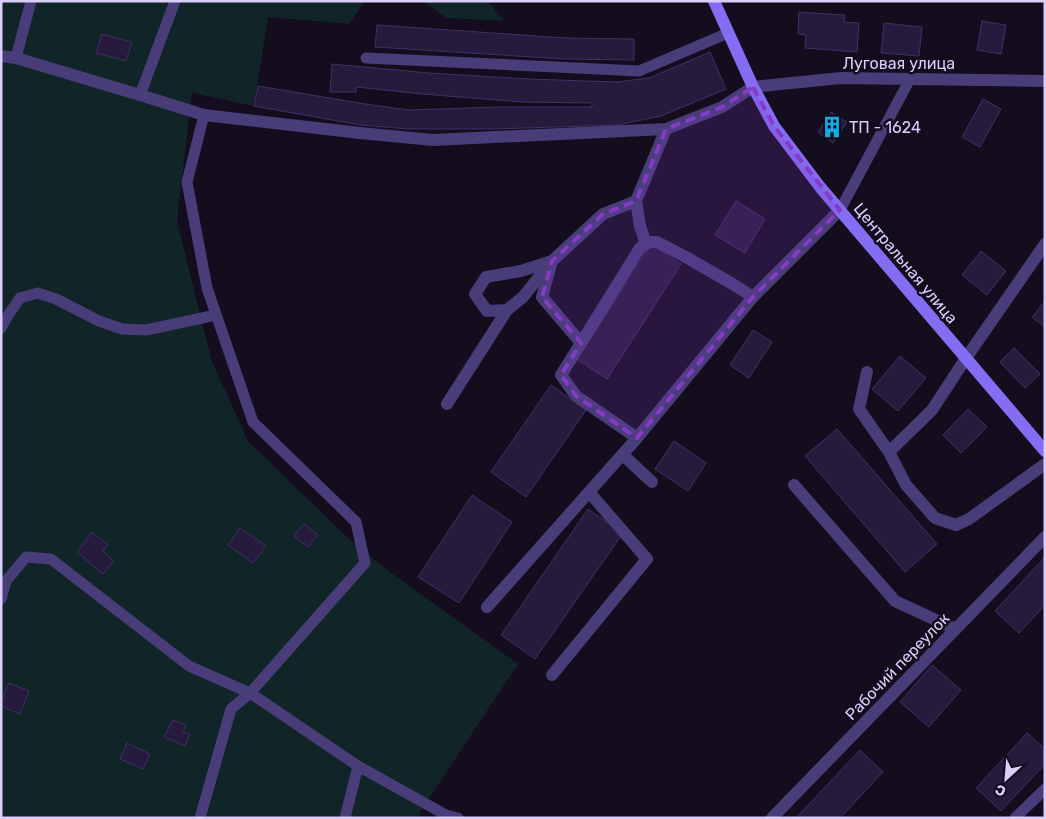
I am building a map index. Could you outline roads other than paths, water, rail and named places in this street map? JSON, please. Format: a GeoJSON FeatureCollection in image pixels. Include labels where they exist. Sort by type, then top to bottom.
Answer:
{"type":"FeatureCollection","features":[{"type":"Feature","properties":{"kind":"street","name":"Центральная улица"},"geometry":{"type":"LineString","coordinates":[[714,1],[753,87],[774,126],[820,187],[1045,451]]}},
{"type":"Feature","properties":{"kind":"street"},"geometry":{"type":"LineString","coordinates":[[1,56],[16,58],[204,115],[434,140],[666,129],[722,107],[753,87]]}},
{"type":"Feature","properties":{"kind":"street","name":"Луговая улица"},"geometry":{"type":"LineString","coordinates":[[753,87],[841,78],[1045,80]]}},
{"type":"Feature","properties":{"kind":"street"},"geometry":{"type":"LineString","coordinates":[[646,244],[640,226],[636,201],[666,129]]}},
{"type":"Feature","properties":{"kind":"street"},"geometry":{"type":"LineString","coordinates":[[447,404],[507,310],[523,297],[552,261],[603,214],[636,201]]}},
{"type":"Feature","properties":{"kind":"street"},"geometry":{"type":"LineString","coordinates":[[487,607],[637,438],[753,298],[840,210]]}},
{"type":"Feature","properties":{"kind":"street"},"geometry":{"type":"LineString","coordinates":[[637,438],[576,396],[561,375],[640,248],[651,242],[657,242],[731,283],[753,298]]}},
{"type":"Feature","properties":{"kind":"street"},"geometry":{"type":"LineString","coordinates":[[889,452],[932,410],[1045,244]]}},
{"type":"Feature","properties":{"kind":"street"},"geometry":{"type":"LineString","coordinates":[[507,310],[487,311],[475,294],[486,277],[521,271],[552,261]]}},
{"type":"Feature","properties":{"kind":"street"},"geometry":{"type":"LineString","coordinates":[[552,261],[542,297],[581,343]]}},
{"type":"Feature","properties":{"kind":"street"},"geometry":{"type":"LineString","coordinates":[[867,372],[859,409],[889,452],[906,485],[935,518],[956,525],[969,520],[1045,464]]}},
{"type":"Feature","properties":{"kind":"street"},"geometry":{"type":"LineString","coordinates":[[623,454],[652,482]]}},
{"type":"Feature","properties":{"kind":"street"},"geometry":{"type":"LineString","coordinates":[[794,485],[895,601],[955,629]]}},
{"type":"Feature","properties":{"kind":"street"},"geometry":{"type":"LineString","coordinates":[[552,675],[647,559],[589,492]]}},
{"type":"Feature","properties":{"kind":"street","name":"Рабочий переулок"},"geometry":{"type":"LineString","coordinates":[[772,818],[1045,537]]}},
{"type":"Feature","properties":{"kind":"lane"},"geometry":{"type":"LineString","coordinates":[[16,58],[30,1]]}},
{"type":"Feature","properties":{"kind":"lane"},"geometry":{"type":"LineString","coordinates":[[140,95],[175,1]]}},
{"type":"Feature","properties":{"kind":"lane"},"geometry":{"type":"LineString","coordinates":[[366,58],[638,71],[728,33]]}},
{"type":"Feature","properties":{"kind":"lane"},"geometry":{"type":"LineString","coordinates":[[840,210],[910,79]]}},
{"type":"Feature","properties":{"kind":"lane"},"geometry":{"type":"LineString","coordinates":[[200,818],[231,709],[250,694],[365,563],[356,522],[253,422],[207,288],[187,182],[204,115]]}},
{"type":"Feature","properties":{"kind":"lane"},"geometry":{"type":"LineString","coordinates":[[1,328],[20,298],[38,293],[56,299],[99,321],[122,329],[146,330],[216,315]]}},
{"type":"Feature","properties":{"kind":"lane"},"geometry":{"type":"LineString","coordinates":[[1,600],[6,581],[26,557],[51,560],[188,666],[250,694],[358,766],[446,814],[458,818]]}},
{"type":"Feature","properties":{"kind":"lane"},"geometry":{"type":"LineString","coordinates":[[345,818],[358,766]]}},
{"type":"Feature","properties":{"kind":"lane"},"geometry":{"type":"LineString","coordinates":[[1016,818],[1045,789]]}},
{"type":"Feature","properties":{"kind":"place","name":"ТП - 1624"},"geometry":{"type":"Point","coordinates":[832,127]}}]}
